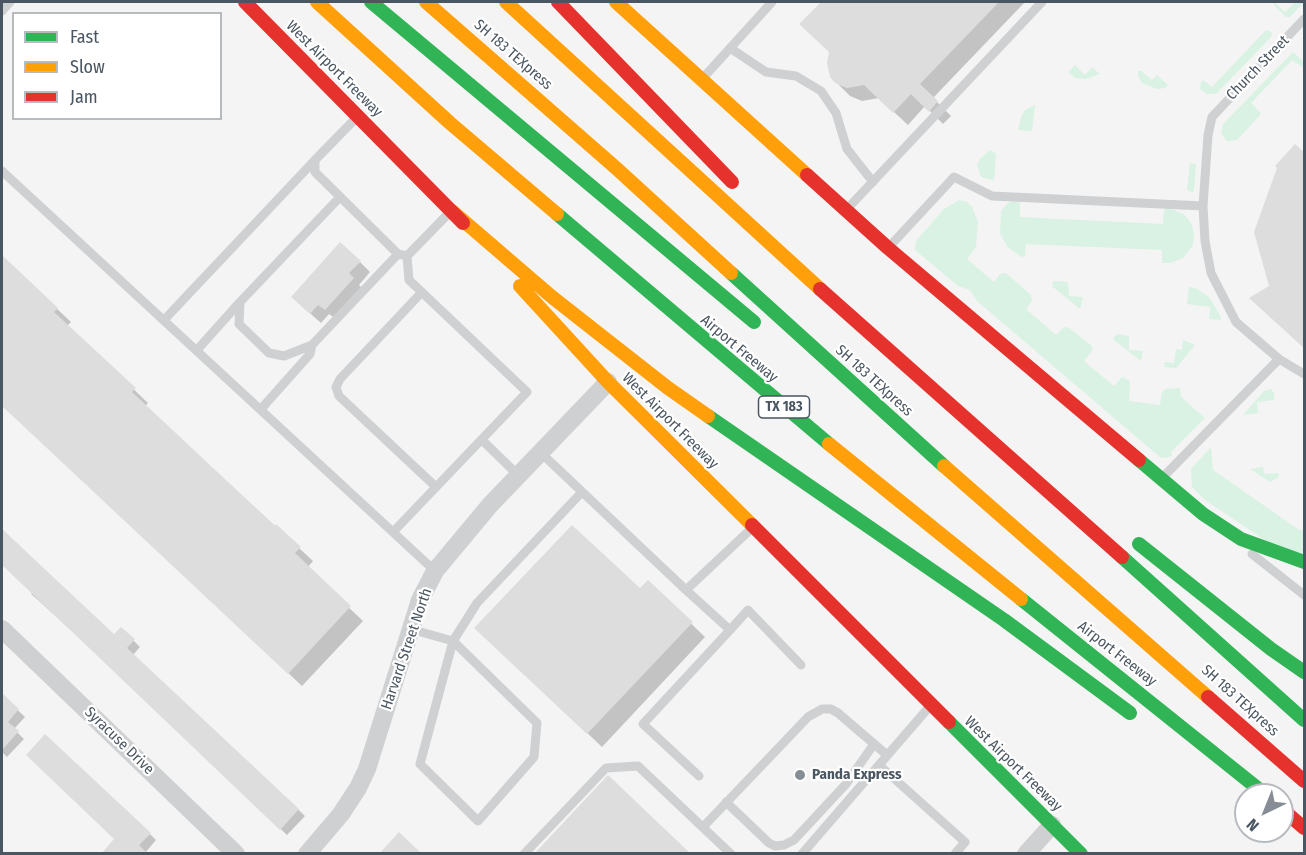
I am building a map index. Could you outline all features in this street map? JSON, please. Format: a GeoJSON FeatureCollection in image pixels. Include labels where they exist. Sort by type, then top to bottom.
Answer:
{"type":"FeatureCollection","features":[{"type":"Feature","properties":{"kind":"main road","name":"West Airport Freeway"},"geometry":{"type":"LineString","coordinates":[[245,2],[452,210],[608,382],[930,706],[1081,854]]}},
{"type":"Feature","properties":{"kind":"main road","name":"Airport Freeway"},"geometry":{"type":"LineString","coordinates":[[317,2],[450,123],[701,339],[1250,783]]}},
{"type":"Feature","properties":{"kind":"main road"},"geometry":{"type":"LineString","coordinates":[[371,2],[761,328]]}},
{"type":"Feature","properties":{"kind":"main road","name":"SH 183 TEXpress"},"geometry":{"type":"LineString","coordinates":[[426,2],[616,168],[881,410],[1305,781]]}},
{"type":"Feature","properties":{"kind":"main road"},"geometry":{"type":"LineString","coordinates":[[506,2],[787,260],[1305,720]]}},
{"type":"Feature","properties":{"kind":"main road"},"geometry":{"type":"LineString","coordinates":[[558,2],[718,167],[787,260]]}},
{"type":"Feature","properties":{"kind":"main road"},"geometry":{"type":"LineString","coordinates":[[616,2],[888,248],[1203,514],[1241,539],[1266,550],[1305,562]]}},
{"type":"Feature","properties":{"kind":"main road"},"geometry":{"type":"LineString","coordinates":[[452,210],[560,304],[668,388],[1004,620],[1143,723]]}},
{"type":"Feature","properties":{"kind":"main road"},"geometry":{"type":"LineString","coordinates":[[860,408],[951,471]]}},
{"type":"Feature","properties":{"kind":"main road"},"geometry":{"type":"LineString","coordinates":[[1036,479],[1102,521]]}},
{"type":"Feature","properties":{"kind":"main road"},"geometry":{"type":"LineString","coordinates":[[1131,539],[1150,551],[1271,649],[1305,672]]}},
{"type":"Feature","properties":{"kind":"main road"},"geometry":{"type":"LineString","coordinates":[[1197,757],[1244,783]]}},
{"type":"Feature","properties":{"kind":"street","name":"Harvard Street North"},"geometry":{"type":"LineString","coordinates":[[307,854],[341,814],[367,769],[410,629],[420,600],[435,571],[462,536],[608,382]]}},
{"type":"Feature","properties":{"kind":"street","name":"Syracuse Drive"},"geometry":{"type":"LineString","coordinates":[[2,629],[236,854]]}},
{"type":"Feature","properties":{"kind":"street"},"geometry":{"type":"LineString","coordinates":[[1026,854],[1052,825]]}},
{"type":"Feature","properties":{"kind":"lane"},"geometry":{"type":"LineString","coordinates":[[2,11],[10,2]]}},
{"type":"Feature","properties":{"kind":"lane"},"geometry":{"type":"LineString","coordinates":[[702,80],[772,2]]}},
{"type":"Feature","properties":{"kind":"lane"},"geometry":{"type":"LineString","coordinates":[[846,211],[1042,2]]}},
{"type":"Feature","properties":{"kind":"lane","name":"Church Street"},"geometry":{"type":"LineString","coordinates":[[1203,206],[1208,135],[1212,117],[1305,19]]}},
{"type":"Feature","properties":{"kind":"lane"},"geometry":{"type":"LineString","coordinates":[[730,48],[766,72],[796,76],[821,91],[836,113],[847,149],[873,182]]}},
{"type":"Feature","properties":{"kind":"lane"},"geometry":{"type":"LineString","coordinates":[[164,320],[359,116]]}},
{"type":"Feature","properties":{"kind":"lane"},"geometry":{"type":"LineString","coordinates":[[315,160],[315,172],[402,255],[410,280],[527,392],[394,531]]}},
{"type":"Feature","properties":{"kind":"lane"},"geometry":{"type":"LineString","coordinates":[[2,171],[435,571]]}},
{"type":"Feature","properties":{"kind":"lane"},"geometry":{"type":"LineString","coordinates":[[888,248],[954,177],[992,196],[1203,206],[1205,241],[1211,273],[1236,322],[1279,359],[1305,374]]}},
{"type":"Feature","properties":{"kind":"lane"},"geometry":{"type":"LineString","coordinates":[[197,350],[340,197]]}},
{"type":"Feature","properties":{"kind":"lane"},"geometry":{"type":"LineString","coordinates":[[240,302],[239,324],[269,352],[284,356],[312,345],[402,255],[452,210]]}},
{"type":"Feature","properties":{"kind":"lane"},"geometry":{"type":"LineString","coordinates":[[422,292],[340,379],[336,387],[339,396],[436,487]]}},
{"type":"Feature","properties":{"kind":"lane"},"geometry":{"type":"LineString","coordinates":[[261,409],[310,354],[312,345]]}},
{"type":"Feature","properties":{"kind":"lane"},"geometry":{"type":"LineString","coordinates":[[1160,479],[1279,359]]}},
{"type":"Feature","properties":{"kind":"lane"},"geometry":{"type":"LineString","coordinates":[[482,440],[518,475]]}},
{"type":"Feature","properties":{"kind":"lane"},"geometry":{"type":"LineString","coordinates":[[540,452],[730,630]]}},
{"type":"Feature","properties":{"kind":"lane"},"geometry":{"type":"LineString","coordinates":[[410,629],[453,640],[537,723],[534,757],[478,821],[420,764],[453,640],[477,603],[582,492]]}},
{"type":"Feature","properties":{"kind":"lane"},"geometry":{"type":"LineString","coordinates":[[686,590],[752,528]]}},
{"type":"Feature","properties":{"kind":"lane"},"geometry":{"type":"LineString","coordinates":[[1241,539],[1252,554],[1305,595]]}},
{"type":"Feature","properties":{"kind":"lane"},"geometry":{"type":"LineString","coordinates":[[699,776],[643,724],[748,610],[801,665]]}},
{"type":"Feature","properties":{"kind":"lane"},"geometry":{"type":"LineString","coordinates":[[802,854],[930,706]]}},
{"type":"Feature","properties":{"kind":"lane"},"geometry":{"type":"LineString","coordinates":[[703,827],[808,717],[822,709],[831,709],[838,713],[887,756]]}},
{"type":"Feature","properties":{"kind":"lane"},"geometry":{"type":"LineString","coordinates":[[726,802],[769,843],[775,846],[784,845],[794,840],[846,784],[874,744]]}},
{"type":"Feature","properties":{"kind":"lane"},"geometry":{"type":"LineString","coordinates":[[879,765],[965,842],[955,854]]}},
{"type":"Feature","properties":{"kind":"lane"},"geometry":{"type":"LineString","coordinates":[[524,854],[606,768],[638,766],[731,854]]}},
{"type":"Feature","properties":{"kind":"green space"},"geometry":{"type":"Polygon","coordinates":[[[1274,2],[1285,12],[1295,2],[1304,2],[1290,17],[1286,17],[1274,5],[1274,2]]]}},
{"type":"Feature","properties":{"kind":"green space"},"geometry":{"type":"Polygon","coordinates":[[[1268,30],[1272,33],[1271,37],[1216,94],[1207,94],[1200,89],[1203,80],[1212,87],[1268,30]]]}},
{"type":"Feature","properties":{"kind":"green space"},"geometry":{"type":"Polygon","coordinates":[[[1293,52],[1304,62],[1304,68],[1292,60],[1251,103],[1260,115],[1237,140],[1227,141],[1221,133],[1223,124],[1293,52]]]}},
{"type":"Feature","properties":{"kind":"green space"},"geometry":{"type":"Polygon","coordinates":[[[1075,65],[1085,75],[1092,67],[1100,74],[1086,79],[1075,78],[1068,72],[1075,65]]]}},
{"type":"Feature","properties":{"kind":"green space"},"geometry":{"type":"Polygon","coordinates":[[[1138,71],[1152,80],[1157,75],[1168,85],[1157,89],[1142,83],[1138,71]]]}},
{"type":"Feature","properties":{"kind":"green space"},"geometry":{"type":"Polygon","coordinates":[[[1035,105],[1032,131],[1018,130],[1025,110],[1035,105]]]}},
{"type":"Feature","properties":{"kind":"green space"},"geometry":{"type":"Polygon","coordinates":[[[990,150],[996,154],[994,180],[981,177],[977,165],[990,150]]]}},
{"type":"Feature","properties":{"kind":"green space"},"geometry":{"type":"Polygon","coordinates":[[[1190,163],[1196,164],[1194,191],[1192,192],[1187,190],[1190,163]]]}},
{"type":"Feature","properties":{"kind":"green space"},"geometry":{"type":"Polygon","coordinates":[[[959,200],[967,202],[972,207],[978,222],[976,247],[967,259],[994,282],[1000,274],[1006,273],[1031,295],[1032,301],[1026,309],[1056,335],[1064,327],[1069,328],[1092,346],[1092,351],[1084,361],[1114,386],[1122,377],[1130,381],[1129,401],[1160,405],[1162,392],[1165,389],[1180,388],[1181,397],[1205,418],[1171,452],[1170,457],[1161,458],[977,301],[970,290],[958,286],[915,250],[916,241],[944,209],[959,200]]]}},
{"type":"Feature","properties":{"kind":"green space"},"geometry":{"type":"Polygon","coordinates":[[[1015,200],[1020,203],[1020,217],[1163,224],[1164,210],[1167,207],[1185,215],[1192,225],[1193,245],[1183,258],[1171,263],[1162,263],[1162,250],[1026,244],[1025,256],[1021,257],[1008,247],[1000,234],[1001,211],[1008,203],[1015,200]]]}},
{"type":"Feature","properties":{"kind":"green space"},"geometry":{"type":"Polygon","coordinates":[[[1054,281],[1068,282],[1069,296],[1083,297],[1080,309],[1053,287],[1054,281]]]}},
{"type":"Feature","properties":{"kind":"green space"},"geometry":{"type":"Polygon","coordinates":[[[1189,287],[1209,297],[1221,320],[1209,319],[1210,307],[1187,304],[1189,287]]]}},
{"type":"Feature","properties":{"kind":"green space"},"geometry":{"type":"Polygon","coordinates":[[[1117,334],[1129,336],[1129,350],[1143,351],[1141,361],[1115,341],[1113,338],[1117,334]]]}},
{"type":"Feature","properties":{"kind":"green space"},"geometry":{"type":"Polygon","coordinates":[[[1183,340],[1195,345],[1176,368],[1164,367],[1165,362],[1174,363],[1176,349],[1182,350],[1183,340]]]}},
{"type":"Feature","properties":{"kind":"green space"},"geometry":{"type":"Polygon","coordinates":[[[1271,389],[1274,393],[1274,400],[1257,402],[1258,413],[1243,415],[1264,391],[1271,389]]]}},
{"type":"Feature","properties":{"kind":"green space"},"geometry":{"type":"Polygon","coordinates":[[[1211,447],[1213,470],[1304,531],[1304,556],[1272,545],[1205,500],[1192,487],[1191,469],[1211,447]]]}},
{"type":"Feature","properties":{"kind":"green space"},"geometry":{"type":"Polygon","coordinates":[[[1263,467],[1264,474],[1278,473],[1279,477],[1270,482],[1250,469],[1263,467]]]}},
{"type":"Feature","properties":{"kind":"building"},"geometry":{"type":"Polygon","coordinates":[[[821,2],[999,2],[920,84],[938,101],[929,112],[911,94],[893,113],[864,85],[847,88],[835,83],[830,77],[827,63],[829,52],[799,24],[821,2]]]}},
{"type":"Feature","properties":{"kind":"building"},"geometry":{"type":"Polygon","coordinates":[[[1295,144],[1305,153],[1305,349],[1249,298],[1269,286],[1254,232],[1277,168],[1275,166],[1295,144]]]}},
{"type":"Feature","properties":{"kind":"building"},"geometry":{"type":"Polygon","coordinates":[[[340,242],[361,261],[349,273],[354,278],[325,310],[318,305],[310,314],[291,297],[340,242]]]}},
{"type":"Feature","properties":{"kind":"building"},"geometry":{"type":"Polygon","coordinates":[[[2,255],[58,308],[54,312],[136,388],[132,392],[275,526],[276,524],[301,547],[295,553],[351,606],[288,674],[2,406],[2,255]]]}},
{"type":"Feature","properties":{"kind":"building"},"geometry":{"type":"Polygon","coordinates":[[[572,525],[640,588],[648,580],[693,622],[587,734],[474,628],[572,525]]]}},
{"type":"Feature","properties":{"kind":"building"},"geometry":{"type":"Polygon","coordinates":[[[2,529],[114,634],[121,627],[135,639],[127,648],[299,809],[280,830],[2,565],[2,529]]]}},
{"type":"Feature","properties":{"kind":"building"},"geometry":{"type":"Polygon","coordinates":[[[2,693],[19,709],[8,722],[19,731],[2,750],[2,693]]]}},
{"type":"Feature","properties":{"kind":"building"},"geometry":{"type":"Polygon","coordinates":[[[45,734],[151,833],[139,845],[148,854],[101,854],[114,839],[26,755],[45,734]]]}},
{"type":"Feature","properties":{"kind":"building"},"geometry":{"type":"Polygon","coordinates":[[[608,775],[691,854],[534,854],[608,775]]]}},
{"type":"Feature","properties":{"kind":"building"},"geometry":{"type":"Polygon","coordinates":[[[399,832],[422,854],[379,854],[399,832]]]}},
{"type":"Feature","properties":{"kind":"traffic: fast"},"geometry":{"type":"LineString","coordinates":[[371,2],[754,322]]}},
{"type":"Feature","properties":{"kind":"traffic: fast"},"geometry":{"type":"LineString","coordinates":[[557,214],[829,444]]}},
{"type":"Feature","properties":{"kind":"traffic: fast"},"geometry":{"type":"LineString","coordinates":[[731,273],[944,466]]}},
{"type":"Feature","properties":{"kind":"traffic: fast"},"geometry":{"type":"LineString","coordinates":[[708,416],[1004,620],[1130,713]]}},
{"type":"Feature","properties":{"kind":"traffic: fast"},"geometry":{"type":"LineString","coordinates":[[1139,460],[1203,514],[1241,539],[1304,562]]}},
{"type":"Feature","properties":{"kind":"traffic: fast"},"geometry":{"type":"LineString","coordinates":[[1139,544],[1271,649],[1304,672]]}},
{"type":"Feature","properties":{"kind":"traffic: fast"},"geometry":{"type":"LineString","coordinates":[[1122,557],[1304,720]]}},
{"type":"Feature","properties":{"kind":"traffic: fast"},"geometry":{"type":"LineString","coordinates":[[1021,599],[1251,783]]}},
{"type":"Feature","properties":{"kind":"traffic: fast"},"geometry":{"type":"LineString","coordinates":[[949,722],[1081,854]]}},
{"type":"Feature","properties":{"kind":"traffic: slow"},"geometry":{"type":"LineString","coordinates":[[317,2],[450,123],[557,214]]}},
{"type":"Feature","properties":{"kind":"traffic: slow"},"geometry":{"type":"LineString","coordinates":[[426,2],[616,168],[731,273]]}},
{"type":"Feature","properties":{"kind":"traffic: slow"},"geometry":{"type":"LineString","coordinates":[[506,2],[820,289]]}},
{"type":"Feature","properties":{"kind":"traffic: slow"},"geometry":{"type":"LineString","coordinates":[[616,2],[807,175]]}},
{"type":"Feature","properties":{"kind":"traffic: slow"},"geometry":{"type":"LineString","coordinates":[[452,211],[552,297],[668,388],[708,416]]}},
{"type":"Feature","properties":{"kind":"traffic: slow"},"geometry":{"type":"LineString","coordinates":[[520,286],[608,382],[752,525]]}},
{"type":"Feature","properties":{"kind":"traffic: slow"},"geometry":{"type":"LineString","coordinates":[[829,444],[1021,599]]}},
{"type":"Feature","properties":{"kind":"traffic: slow"},"geometry":{"type":"LineString","coordinates":[[944,466],[1208,697]]}},
{"type":"Feature","properties":{"kind":"traffic: jam"},"geometry":{"type":"LineString","coordinates":[[245,2],[463,223]]}},
{"type":"Feature","properties":{"kind":"traffic: jam"},"geometry":{"type":"LineString","coordinates":[[558,2],[732,182]]}},
{"type":"Feature","properties":{"kind":"traffic: jam"},"geometry":{"type":"LineString","coordinates":[[807,175],[888,248],[1139,460]]}},
{"type":"Feature","properties":{"kind":"traffic: jam"},"geometry":{"type":"LineString","coordinates":[[820,289],[1122,557]]}},
{"type":"Feature","properties":{"kind":"traffic: jam"},"geometry":{"type":"LineString","coordinates":[[752,525],[949,722]]}},
{"type":"Feature","properties":{"kind":"traffic: jam"},"geometry":{"type":"LineString","coordinates":[[1208,697],[1304,781]]}},
{"type":"Feature","properties":{"kind":"traffic: jam"},"geometry":{"type":"LineString","coordinates":[[1294,819],[1304,828]]}},
{"type":"Feature","properties":{"kind":"place","name":"Panda Express"},"geometry":{"type":"Point","coordinates":[800,775]}}]}
